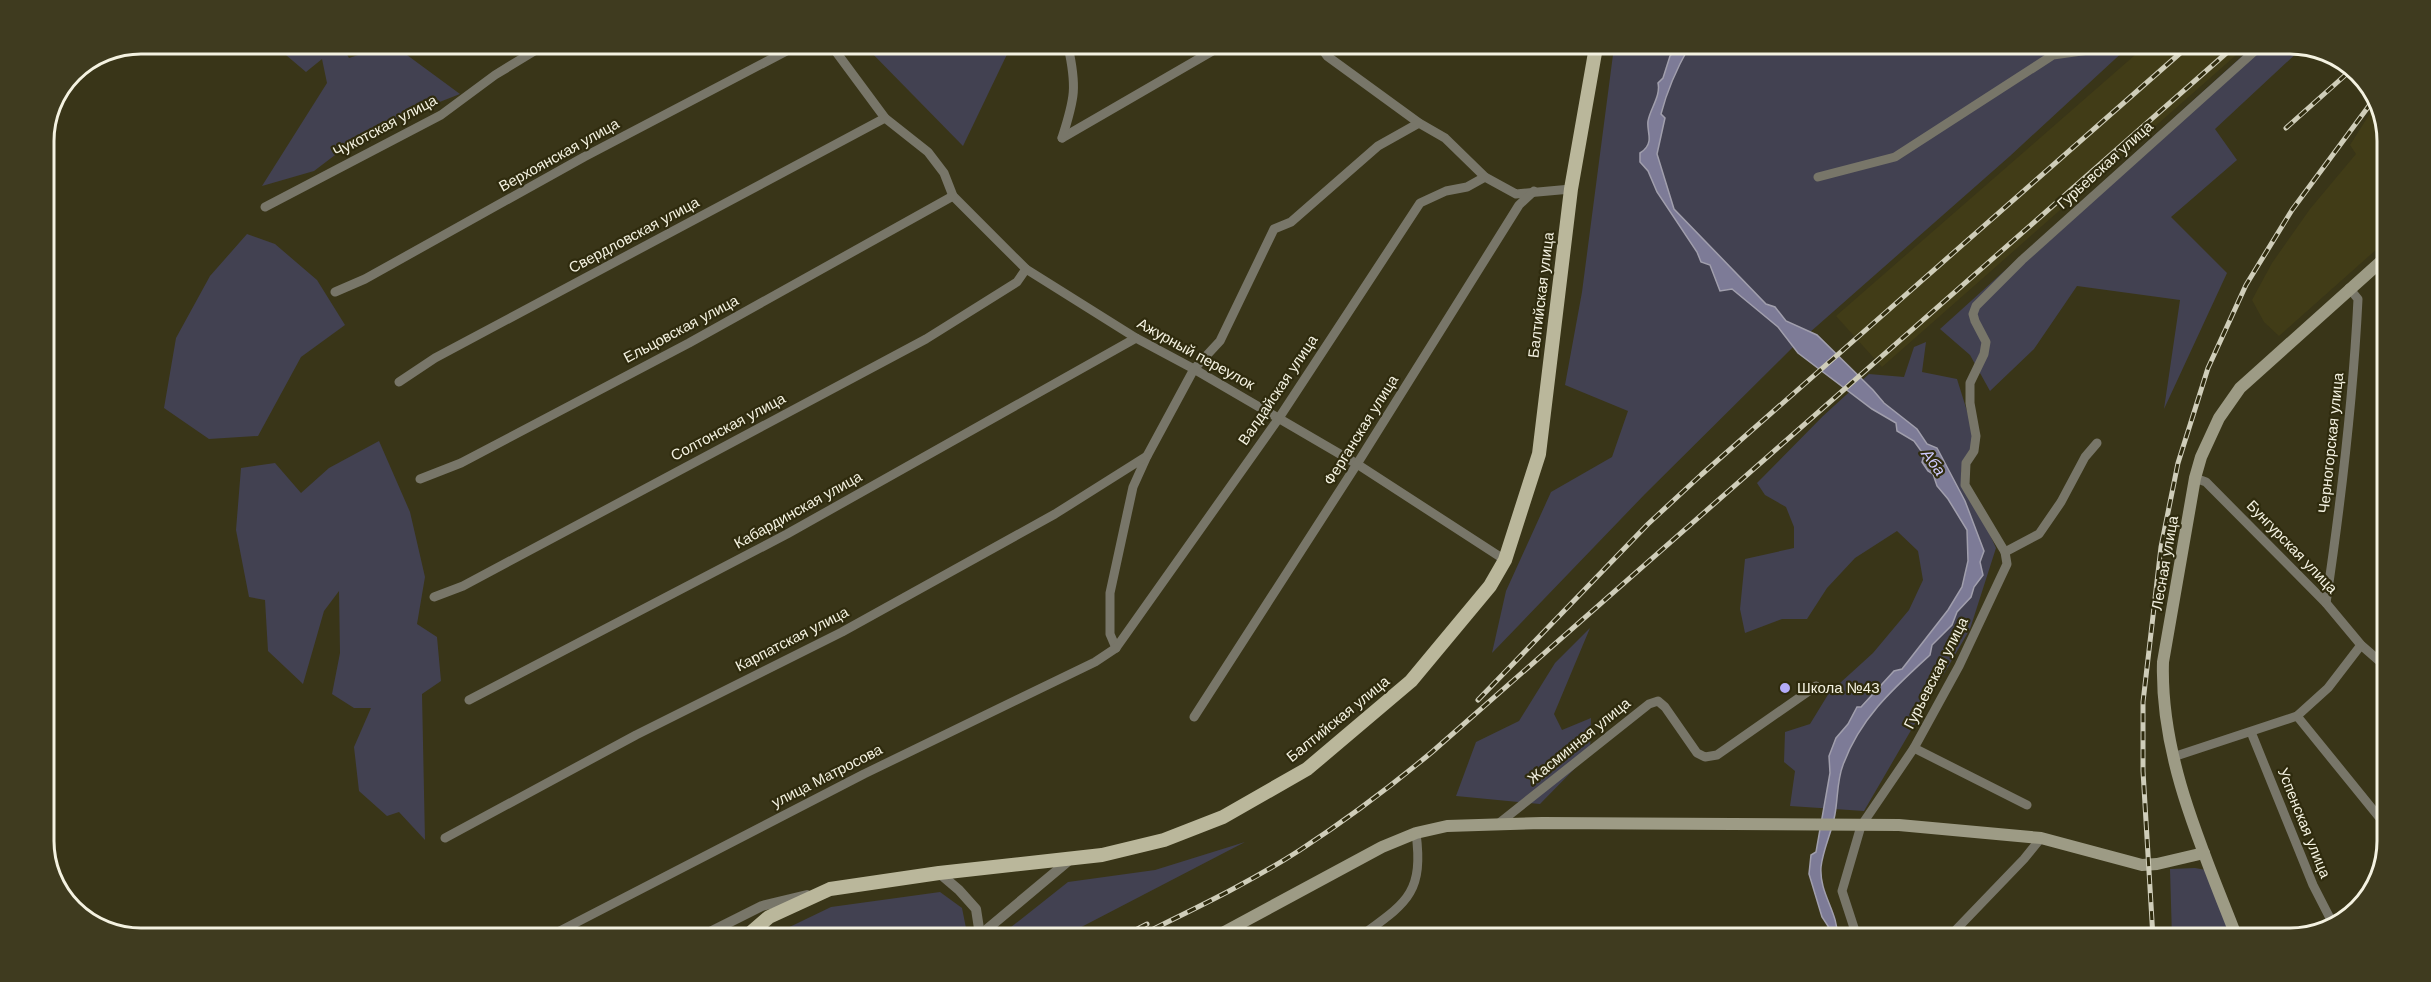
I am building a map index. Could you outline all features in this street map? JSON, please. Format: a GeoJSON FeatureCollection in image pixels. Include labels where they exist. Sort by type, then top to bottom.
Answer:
{"type":"FeatureCollection","features":[{"type":"Feature","properties":{"kind":"main road","name":"Балтийская улица"},"geometry":{"type":"LineString","coordinates":[[756,928],[769,917],[830,889],[939,873],[1102,855],[1164,840],[1251,803],[1307,769],[1411,681],[1490,586],[1505,560],[1539,454],[1571,189],[1595,54]]}},
{"type":"Feature","properties":{"kind":"main road","name":"Лесная улица"},"geometry":{"type":"LineString","coordinates":[[2233,928],[2204,853],[2173,757],[2162,692],[2163,662],[2195,478],[2201,457],[2219,418],[2240,388],[2377,265]]}},
{"type":"Feature","properties":{"kind":"main road"},"geometry":{"type":"LineString","coordinates":[[1232,928],[1382,847],[1416,833],[1447,826],[1498,824],[1899,825],[2041,838],[2142,865],[2157,864],[2204,853]]}},
{"type":"Feature","properties":{"kind":"street","name":"Чукотская улица"},"geometry":{"type":"LineString","coordinates":[[265,207],[441,115],[495,75],[531,54]]}},
{"type":"Feature","properties":{"kind":"street","name":"Верхоянская улица"},"geometry":{"type":"LineString","coordinates":[[335,292],[365,279],[584,158],[781,54]]}},
{"type":"Feature","properties":{"kind":"street"},"geometry":{"type":"LineString","coordinates":[[838,54],[885,118],[928,152],[944,172],[953,196]]}},
{"type":"Feature","properties":{"kind":"street"},"geometry":{"type":"LineString","coordinates":[[1069,54],[1075,85],[1072,106],[1062,138],[1207,54]]}},
{"type":"Feature","properties":{"kind":"street"},"geometry":{"type":"LineString","coordinates":[[1326,54],[1419,123],[1445,138],[1485,177],[1516,194],[1571,189]]}},
{"type":"Feature","properties":{"kind":"street"},"geometry":{"type":"LineString","coordinates":[[1818,177],[1895,158],[2053,55],[2060,54]]}},
{"type":"Feature","properties":{"kind":"street","name":"Гурьевская улица"},"geometry":{"type":"LineString","coordinates":[[1854,928],[1842,891],[1856,826],[1914,748],[1959,666],[2007,564],[2005,552],[1965,485],[1966,463],[1974,451],[1976,436],[1970,404],[1970,383],[1984,354],[1986,342],[1973,314],[1976,306],[2022,260],[2251,54]]}},
{"type":"Feature","properties":{"kind":"street","name":"Свердловская улица"},"geometry":{"type":"LineString","coordinates":[[399,382],[435,358],[885,118]]}},
{"type":"Feature","properties":{"kind":"street","name":"Карпатская улица"},"geometry":{"type":"LineString","coordinates":[[1116,648],[1110,634],[1110,593],[1133,487],[1194,369],[1220,341],[1274,229],[1291,222],[1378,146],[1419,123]]}},
{"type":"Feature","properties":{"kind":"street","name":"Валдайская улица"},"geometry":{"type":"LineString","coordinates":[[1116,648],[1279,418],[1420,203],[1446,191],[1467,187],[1485,177]]}},
{"type":"Feature","properties":{"kind":"street","name":"Ферганская улица"},"geometry":{"type":"LineString","coordinates":[[1194,717],[1358,464],[1519,205],[1534,191]]}},
{"type":"Feature","properties":{"kind":"street","name":"Ажурный переулок"},"geometry":{"type":"LineString","coordinates":[[953,196],[1026,269],[1136,338],[1358,464],[1505,560]]}},
{"type":"Feature","properties":{"kind":"street","name":"Ельцовская улица"},"geometry":{"type":"LineString","coordinates":[[420,479],[461,463],[678,348],[953,196]]}},
{"type":"Feature","properties":{"kind":"street","name":"Солтонская улица"},"geometry":{"type":"LineString","coordinates":[[434,597],[463,586],[926,339],[1017,282],[1026,269]]}},
{"type":"Feature","properties":{"kind":"street","name":"Черногорская улица"},"geometry":{"type":"LineString","coordinates":[[2326,603],[2338,519],[2354,371],[2358,299],[2349,288]]}},
{"type":"Feature","properties":{"kind":"street","name":"Кабардинская улица"},"geometry":{"type":"LineString","coordinates":[[469,700],[787,534],[1136,338]]}},
{"type":"Feature","properties":{"kind":"street"},"geometry":{"type":"LineString","coordinates":[[2005,552],[2039,534],[2061,502],[2085,457],[2097,443]]}},
{"type":"Feature","properties":{"kind":"street","name":"Карпатская улица"},"geometry":{"type":"LineString","coordinates":[[445,838],[636,735],[872,615],[1055,514],[1147,456]]}},
{"type":"Feature","properties":{"kind":"street","name":"Бунгурская улица"},"geometry":{"type":"LineString","coordinates":[[2195,478],[2206,482],[2326,603],[2361,645],[2377,659]]}},
{"type":"Feature","properties":{"kind":"street"},"geometry":{"type":"LineString","coordinates":[[2173,757],[2297,716],[2328,688],[2361,645]]}},
{"type":"Feature","properties":{"kind":"street","name":"улица Матросова"},"geometry":{"type":"LineString","coordinates":[[566,928],[864,774],[1095,662],[1116,648]]}},
{"type":"Feature","properties":{"kind":"street","name":"Жасминная улица"},"geometry":{"type":"LineString","coordinates":[[1498,824],[1649,704],[1658,701],[1665,707],[1697,753],[1711,757],[1816,686]]}},
{"type":"Feature","properties":{"kind":"street"},"geometry":{"type":"LineString","coordinates":[[2297,716],[2377,815]]}},
{"type":"Feature","properties":{"kind":"street","name":"Успенская улица"},"geometry":{"type":"LineString","coordinates":[[2251,732],[2313,885],[2330,918]]}},
{"type":"Feature","properties":{"kind":"street"},"geometry":{"type":"LineString","coordinates":[[1914,748],[2027,805]]}},
{"type":"Feature","properties":{"kind":"street"},"geometry":{"type":"LineString","coordinates":[[1372,928],[1401,906],[1417,880],[1419,856],[1416,833]]}},
{"type":"Feature","properties":{"kind":"street"},"geometry":{"type":"LineString","coordinates":[[1958,928],[2017,867],[2041,838]]}},
{"type":"Feature","properties":{"kind":"street"},"geometry":{"type":"LineString","coordinates":[[988,928],[1072,858]]}},
{"type":"Feature","properties":{"kind":"street"},"geometry":{"type":"LineString","coordinates":[[939,873],[976,909],[979,928]]}},
{"type":"Feature","properties":{"kind":"street"},"geometry":{"type":"LineString","coordinates":[[718,928],[762,906],[830,889]]}},
{"type":"Feature","properties":{"kind":"shaded area"},"geometry":{"type":"Polygon","coordinates":[[[285,54],[347,54],[349,58],[361,54],[406,54],[460,94],[368,130],[314,171],[262,186],[327,83],[322,59],[306,72],[285,54]]]}},
{"type":"Feature","properties":{"kind":"shaded area"},"geometry":{"type":"Polygon","coordinates":[[[873,54],[1007,54],[963,146],[873,54]]]}},
{"type":"Feature","properties":{"kind":"shaded area"},"geometry":{"type":"Polygon","coordinates":[[[1613,54],[2120,54],[2010,156],[1792,348],[1645,494],[1492,653],[1506,591],[1551,492],[1612,457],[1628,411],[1565,385],[1582,292],[1613,54]]]}},
{"type":"Feature","properties":{"kind":"shaded area"},"geometry":{"type":"Polygon","coordinates":[[[2136,54],[2237,54],[1882,367],[1836,316],[2136,54]]]}},
{"type":"Feature","properties":{"kind":"shaded area"},"geometry":{"type":"Polygon","coordinates":[[[2244,54],[2295,54],[2215,129],[2237,160],[2171,217],[2227,273],[2164,409],[2180,300],[2077,286],[2034,349],[1990,391],[1970,355],[1940,329],[2244,54]]]}},
{"type":"Feature","properties":{"kind":"shaded area"},"geometry":{"type":"Polygon","coordinates":[[[2371,111],[2377,136],[2377,249],[2279,336],[2264,322],[2252,300],[2272,263],[2310,209],[2356,154],[2350,145],[2371,111]]]}},
{"type":"Feature","properties":{"kind":"shaded area"},"geometry":{"type":"Polygon","coordinates":[[[247,234],[275,244],[317,280],[345,325],[301,357],[258,436],[209,439],[164,408],[176,338],[210,276],[247,234]]]}},
{"type":"Feature","properties":{"kind":"shaded area"},"geometry":{"type":"Polygon","coordinates":[[[1926,342],[1922,372],[1957,379],[1977,443],[1961,471],[1996,548],[1970,629],[1864,811],[1790,806],[1795,771],[1784,762],[1785,732],[1810,724],[1829,693],[1873,653],[1909,610],[1923,580],[1918,551],[1897,531],[1855,558],[1827,588],[1807,619],[1782,619],[1745,633],[1740,609],[1745,559],[1794,548],[1794,527],[1786,507],[1765,495],[1757,483],[1823,416],[1869,374],[1904,377],[1914,347],[1926,342]]]}},
{"type":"Feature","properties":{"kind":"shaded area"},"geometry":{"type":"Polygon","coordinates":[[[379,441],[410,512],[425,577],[417,624],[437,637],[441,681],[422,694],[425,840],[399,812],[387,816],[359,791],[354,747],[371,708],[354,708],[332,694],[340,653],[339,591],[324,611],[303,684],[268,651],[265,600],[249,597],[236,530],[241,468],[275,463],[301,493],[329,468],[379,441]]]}},
{"type":"Feature","properties":{"kind":"shaded area"},"geometry":{"type":"Polygon","coordinates":[[[1590,628],[1554,714],[1562,730],[1591,718],[1590,753],[1540,804],[1456,796],[1476,742],[1519,721],[1555,663],[1590,628]]]}},
{"type":"Feature","properties":{"kind":"shaded area"},"geometry":{"type":"Polygon","coordinates":[[[1245,842],[1079,928],[1010,928],[1068,882],[1155,870],[1245,842]]]}},
{"type":"Feature","properties":{"kind":"shaded area"},"geometry":{"type":"Polygon","coordinates":[[[2170,869],[2206,870],[2233,928],[2172,928],[2170,869]]]}},
{"type":"Feature","properties":{"kind":"shaded area"},"geometry":{"type":"Polygon","coordinates":[[[940,892],[962,908],[966,928],[788,928],[831,907],[940,892]]]}},
{"type":"Feature","properties":{"kind":"water","name":"Аба"},"geometry":{"type":"Polygon","coordinates":[[[1685,54],[1663,105],[1661,114],[1665,118],[1657,154],[1674,209],[1766,304],[1775,307],[1786,321],[1817,335],[1884,403],[1917,429],[1927,444],[1937,448],[1965,501],[1984,551],[1980,562],[1983,575],[1974,587],[1971,597],[1957,612],[1952,625],[1932,645],[1930,655],[1891,692],[1869,718],[1850,748],[1843,765],[1834,821],[1821,867],[1823,886],[1837,928],[1828,928],[1822,917],[1809,874],[1811,855],[1816,852],[1830,773],[1829,756],[1836,738],[1848,724],[1857,707],[1861,707],[1894,671],[1902,669],[1948,610],[1962,587],[1968,561],[1967,530],[1937,486],[1933,474],[1922,462],[1924,455],[1914,441],[1897,431],[1896,423],[1872,409],[1798,353],[1778,327],[1732,289],[1720,291],[1710,265],[1701,262],[1697,252],[1657,192],[1648,171],[1640,162],[1640,153],[1649,143],[1649,116],[1657,98],[1658,83],[1663,78],[1670,56],[1685,54]]]}},
{"type":"Feature","properties":{"kind":"railway"},"geometry":{"type":"LineString","coordinates":[[1478,700],[1648,524],[1701,475],[2179,54]]}},
{"type":"Feature","properties":{"kind":"railway"},"geometry":{"type":"LineString","coordinates":[[1155,928],[1281,862],[1351,815],[1432,752],[2225,54]]}},
{"type":"Feature","properties":{"kind":"railway"},"geometry":{"type":"LineString","coordinates":[[2286,128],[2346,75]]}},
{"type":"Feature","properties":{"kind":"railway"},"geometry":{"type":"LineString","coordinates":[[2152,928],[2143,771],[2143,702],[2161,547],[2178,463],[2208,368],[2246,285],[2292,210],[2369,106]]}},
{"type":"Feature","properties":{"kind":"railway"},"geometry":{"type":"LineString","coordinates":[[1139,928],[1147,924]]}},
{"type":"Feature","properties":{"kind":"place","name":"Школа №43"},"geometry":{"type":"Point","coordinates":[1785,688]}}]}
